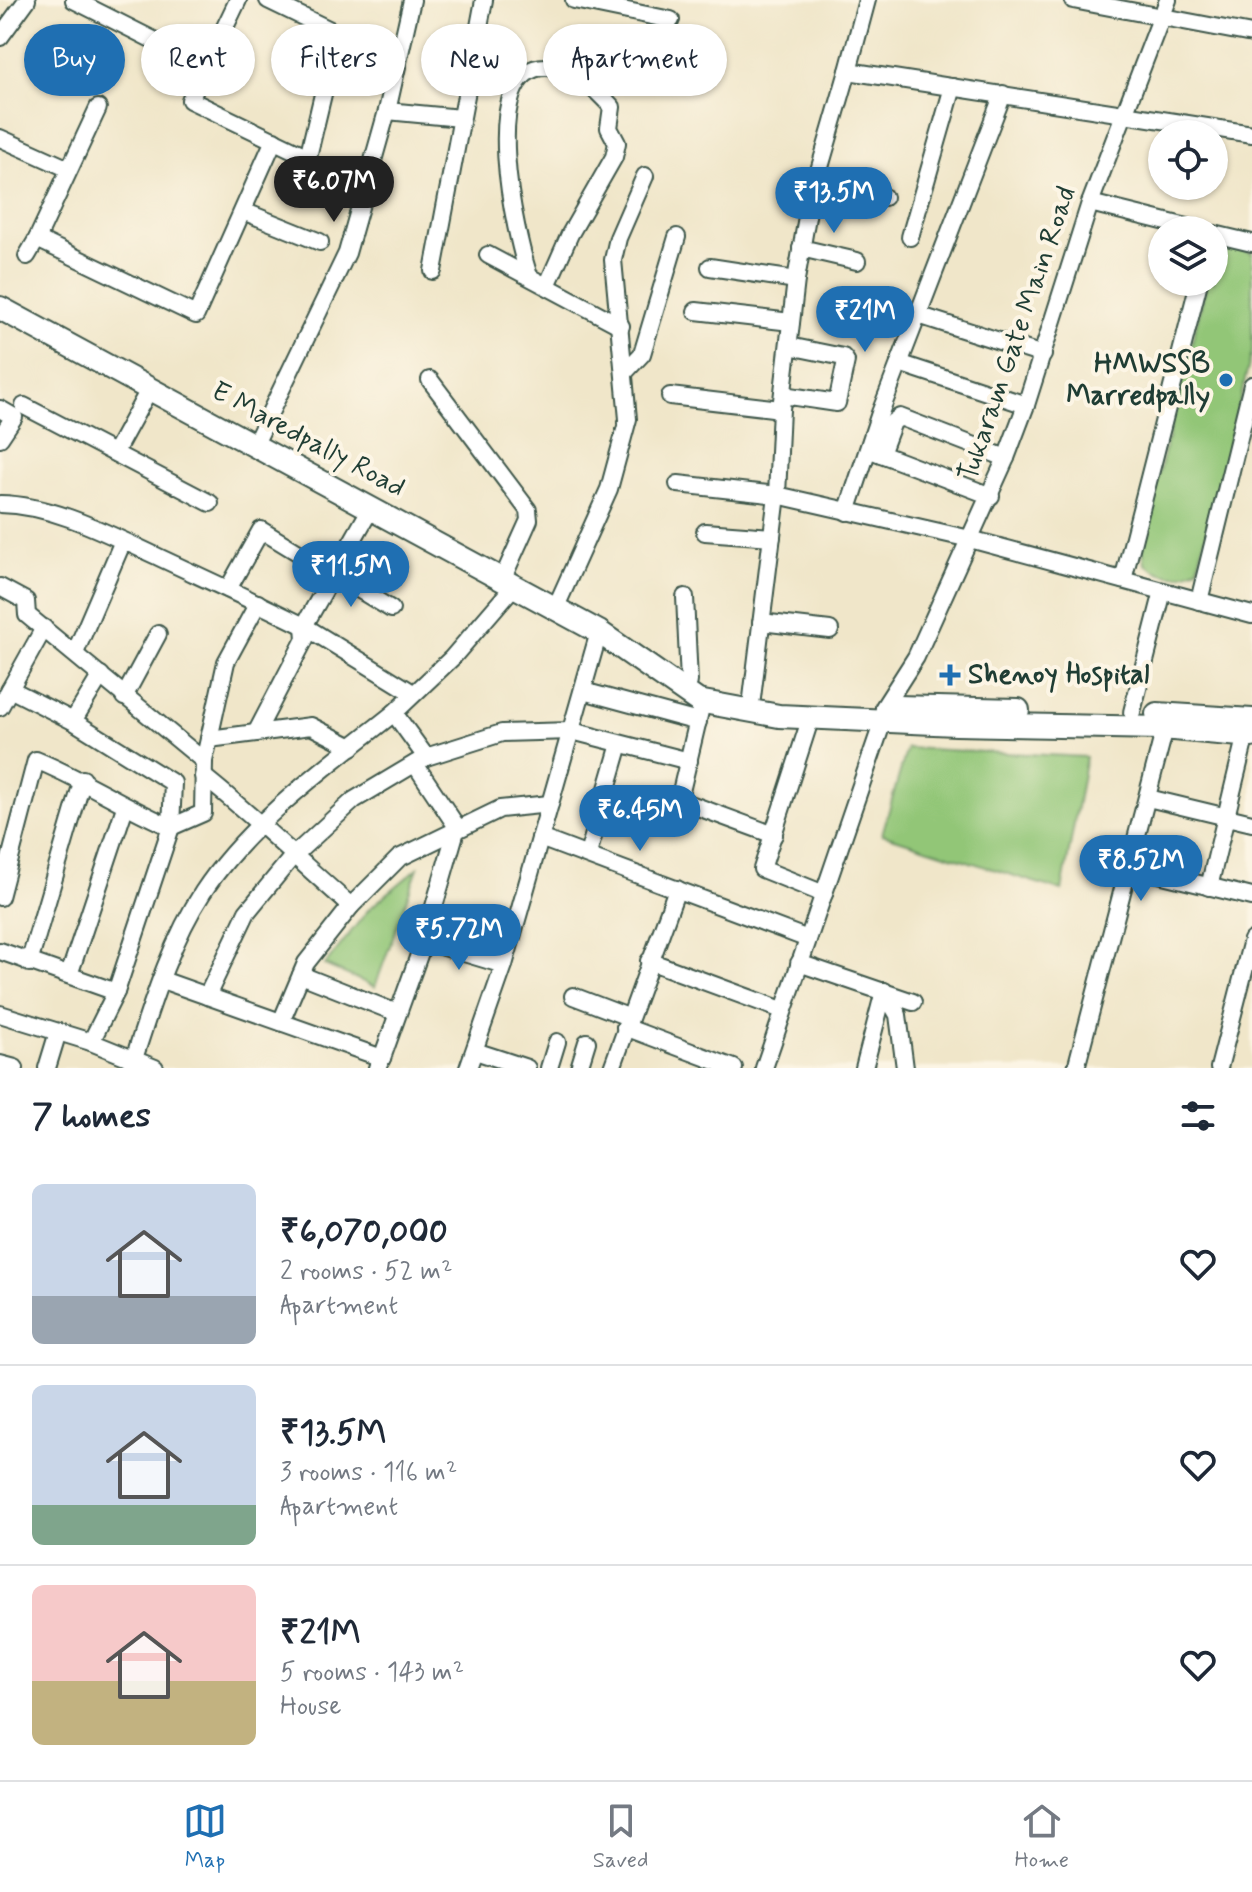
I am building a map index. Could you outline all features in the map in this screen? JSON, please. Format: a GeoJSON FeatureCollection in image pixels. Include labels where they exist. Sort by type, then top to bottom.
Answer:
{"type":"FeatureCollection","features":[{"type":"Feature","properties":{"kind":"main road","name":"E Maredpally Road"},"geometry":{"type":"LineString","coordinates":[[2,312],[150,388],[599,632],[678,680],[718,694],[884,714]]}},
{"type":"Feature","properties":{"kind":"main road","name":"E Maredpally Road"},"geometry":{"type":"LineString","coordinates":[[678,680],[674,688],[700,712],[811,717],[884,714],[1029,718],[1165,728],[1250,730]]}},
{"type":"Feature","properties":{"kind":"main road","name":"E Maredpally Road"},"geometry":{"type":"LineString","coordinates":[[1029,718],[1132,712],[1250,730]]}},
{"type":"Feature","properties":{"kind":"street"},"geometry":{"type":"LineString","coordinates":[[0,37],[27,0]]}},
{"type":"Feature","properties":{"kind":"street"},"geometry":{"type":"LineString","coordinates":[[74,0],[141,34]]}},
{"type":"Feature","properties":{"kind":"street"},"geometry":{"type":"LineString","coordinates":[[226,24],[238,0]]}},
{"type":"Feature","properties":{"kind":"street"},"geometry":{"type":"LineString","coordinates":[[268,0],[330,30],[335,44],[302,176]]}},
{"type":"Feature","properties":{"kind":"street"},"geometry":{"type":"LineString","coordinates":[[254,446],[347,253],[387,111],[412,0]]}},
{"type":"Feature","properties":{"kind":"street"},"geometry":{"type":"LineString","coordinates":[[433,271],[484,0]]}},
{"type":"Feature","properties":{"kind":"street"},"geometry":{"type":"LineString","coordinates":[[574,0],[671,20]]}},
{"type":"Feature","properties":{"kind":"street"},"geometry":{"type":"LineString","coordinates":[[752,698],[767,631],[782,402],[801,248],[817,178],[867,0]]}},
{"type":"Feature","properties":{"kind":"street"},"geometry":{"type":"LineString","coordinates":[[1073,0],[1252,34]]}},
{"type":"Feature","properties":{"kind":"street","name":"Tukaram Gate Main Road"},"geometry":{"type":"LineString","coordinates":[[764,1068],[884,714],[916,657],[991,496],[1043,355],[1090,203],[1168,0]]}},
{"type":"Feature","properties":{"kind":"street"},"geometry":{"type":"LineString","coordinates":[[529,276],[520,248],[508,175],[507,118],[520,76],[527,70],[556,67],[581,76],[612,107],[609,128],[617,143],[614,157],[570,234],[547,286]]}},
{"type":"Feature","properties":{"kind":"street"},"geometry":{"type":"LineString","coordinates":[[848,71],[1252,134]]}},
{"type":"Feature","properties":{"kind":"street"},"geometry":{"type":"LineString","coordinates":[[910,237],[953,87]]}},
{"type":"Feature","properties":{"kind":"street"},"geometry":{"type":"LineString","coordinates":[[875,452],[899,363],[1003,94]]}},
{"type":"Feature","properties":{"kind":"street"},"geometry":{"type":"LineString","coordinates":[[192,96],[190,100],[308,157]]}},
{"type":"Feature","properties":{"kind":"street"},"geometry":{"type":"LineString","coordinates":[[27,256],[98,108]]}},
{"type":"Feature","properties":{"kind":"street"},"geometry":{"type":"LineString","coordinates":[[387,111],[461,118]]}},
{"type":"Feature","properties":{"kind":"street"},"geometry":{"type":"LineString","coordinates":[[0,138],[69,169]]}},
{"type":"Feature","properties":{"kind":"street"},"geometry":{"type":"LineString","coordinates":[[37,239],[196,315],[274,140]]}},
{"type":"Feature","properties":{"kind":"street"},"geometry":{"type":"LineString","coordinates":[[555,609],[609,489],[628,419],[614,250],[645,176]]}},
{"type":"Feature","properties":{"kind":"street"},"geometry":{"type":"LineString","coordinates":[[817,178],[884,197]]}},
{"type":"Feature","properties":{"kind":"street"},"geometry":{"type":"LineString","coordinates":[[1090,203],[1148,217]]}},
{"type":"Feature","properties":{"kind":"street"},"geometry":{"type":"LineString","coordinates":[[243,211],[320,242]]}},
{"type":"Feature","properties":{"kind":"street"},"geometry":{"type":"LineString","coordinates":[[625,372],[642,354],[677,237]]}},
{"type":"Feature","properties":{"kind":"street"},"geometry":{"type":"LineString","coordinates":[[1228,237],[1252,243]]}},
{"type":"Feature","properties":{"kind":"street"},"geometry":{"type":"LineString","coordinates":[[801,248],[857,261]]}},
{"type":"Feature","properties":{"kind":"street"},"geometry":{"type":"LineString","coordinates":[[488,255],[621,326]]}},
{"type":"Feature","properties":{"kind":"street"},"geometry":{"type":"LineString","coordinates":[[710,267],[796,280]]}},
{"type":"Feature","properties":{"kind":"street"},"geometry":{"type":"LineString","coordinates":[[1123,580],[1195,296]]}},
{"type":"Feature","properties":{"kind":"street"},"geometry":{"type":"LineString","coordinates":[[696,311],[791,322]]}},
{"type":"Feature","properties":{"kind":"street"},"geometry":{"type":"LineString","coordinates":[[918,315],[1043,355]]}},
{"type":"Feature","properties":{"kind":"street"},"geometry":{"type":"LineString","coordinates":[[670,396],[837,403],[846,361],[843,357],[789,346]]}},
{"type":"Feature","properties":{"kind":"street"},"geometry":{"type":"LineString","coordinates":[[899,363],[1026,405]]}},
{"type":"Feature","properties":{"kind":"street"},"geometry":{"type":"LineString","coordinates":[[132,1064],[162,980],[203,892],[262,823],[394,713],[452,658],[508,583],[529,520],[528,510],[430,380]]}},
{"type":"Feature","properties":{"kind":"street"},"geometry":{"type":"LineString","coordinates":[[1199,601],[1252,385]]}},
{"type":"Feature","properties":{"kind":"street"},"geometry":{"type":"LineString","coordinates":[[115,452],[150,388]]}},
{"type":"Feature","properties":{"kind":"street"},"geometry":{"type":"LineString","coordinates":[[24,406],[210,503]]}},
{"type":"Feature","properties":{"kind":"street"},"geometry":{"type":"LineString","coordinates":[[0,409],[14,417],[0,438]]}},
{"type":"Feature","properties":{"kind":"street"},"geometry":{"type":"LineString","coordinates":[[847,512],[875,452],[893,422],[900,417],[1006,458]]}},
{"type":"Feature","properties":{"kind":"street"},"geometry":{"type":"LineString","coordinates":[[875,452],[991,496]]}},
{"type":"Feature","properties":{"kind":"street"},"geometry":{"type":"LineString","coordinates":[[678,484],[777,495],[970,539],[1252,615]]}},
{"type":"Feature","properties":{"kind":"street"},"geometry":{"type":"LineString","coordinates":[[0,504],[24,504],[54,513],[228,589],[304,626],[413,693]]}},
{"type":"Feature","properties":{"kind":"street"},"geometry":{"type":"LineString","coordinates":[[256,733],[305,639],[304,626],[371,508]]}},
{"type":"Feature","properties":{"kind":"street"},"geometry":{"type":"LineString","coordinates":[[228,589],[261,530],[391,609]]}},
{"type":"Feature","properties":{"kind":"street"},"geometry":{"type":"LineString","coordinates":[[705,532],[772,537]]}},
{"type":"Feature","properties":{"kind":"street"},"geometry":{"type":"LineString","coordinates":[[75,653],[123,541]]}},
{"type":"Feature","properties":{"kind":"street"},"geometry":{"type":"LineString","coordinates":[[0,587],[26,601],[27,615],[101,675],[262,823],[293,856],[351,906]]}},
{"type":"Feature","properties":{"kind":"street"},"geometry":{"type":"LineString","coordinates":[[1132,712],[1163,591]]}},
{"type":"Feature","properties":{"kind":"street"},"geometry":{"type":"LineString","coordinates":[[678,680],[685,597]]}},
{"type":"Feature","properties":{"kind":"street"},"geometry":{"type":"LineString","coordinates":[[0,897],[36,760],[83,779],[125,807],[171,827],[203,813],[203,768],[226,662],[258,603]]}},
{"type":"Feature","properties":{"kind":"street"},"geometry":{"type":"LineString","coordinates":[[0,707],[44,628]]}},
{"type":"Feature","properties":{"kind":"street"},"geometry":{"type":"LineString","coordinates":[[767,631],[830,630]]}},
{"type":"Feature","properties":{"kind":"street"},"geometry":{"type":"LineString","coordinates":[[468,1068],[504,965],[599,632]]}},
{"type":"Feature","properties":{"kind":"street"},"geometry":{"type":"LineString","coordinates":[[124,697],[158,634]]}},
{"type":"Feature","properties":{"kind":"street"},"geometry":{"type":"LineString","coordinates":[[73,721],[101,675]]}},
{"type":"Feature","properties":{"kind":"street"},"geometry":{"type":"LineString","coordinates":[[10,689],[73,721],[173,783],[171,827],[116,992],[91,1042]]}},
{"type":"Feature","properties":{"kind":"street"},"geometry":{"type":"LineString","coordinates":[[583,691],[700,712],[679,800],[774,835]]}},
{"type":"Feature","properties":{"kind":"street"},"geometry":{"type":"LineString","coordinates":[[162,980],[281,1022],[379,1063],[424,941],[457,827],[394,713]]}},
{"type":"Feature","properties":{"kind":"street"},"geometry":{"type":"LineString","coordinates":[[811,717],[762,869],[824,894]]}},
{"type":"Feature","properties":{"kind":"street"},"geometry":{"type":"LineString","coordinates":[[209,739],[311,726],[352,747]]}},
{"type":"Feature","properties":{"kind":"street"},"geometry":{"type":"LineString","coordinates":[[1076,1068],[1165,728]]}},
{"type":"Feature","properties":{"kind":"street"},"geometry":{"type":"LineString","coordinates":[[1209,887],[1250,730]]}},
{"type":"Feature","properties":{"kind":"street"},"geometry":{"type":"LineString","coordinates":[[207,996],[247,912],[293,856],[354,800],[420,761],[502,733],[572,731],[689,761]]}},
{"type":"Feature","properties":{"kind":"street"},"geometry":{"type":"LineString","coordinates":[[588,854],[620,744]]}},
{"type":"Feature","properties":{"kind":"street"},"geometry":{"type":"LineString","coordinates":[[29,963],[83,779]]}},
{"type":"Feature","properties":{"kind":"street"},"geometry":{"type":"LineString","coordinates":[[1148,798],[1252,823]]}},
{"type":"Feature","properties":{"kind":"street"},"geometry":{"type":"LineString","coordinates":[[281,1022],[306,963],[351,906],[399,858],[457,827],[500,809],[550,804]]}},
{"type":"Feature","properties":{"kind":"street"},"geometry":{"type":"LineString","coordinates":[[69,975],[125,807]]}},
{"type":"Feature","properties":{"kind":"street"},"geometry":{"type":"LineString","coordinates":[[540,838],[808,939]]}},
{"type":"Feature","properties":{"kind":"street"},"geometry":{"type":"LineString","coordinates":[[1130,867],[1252,897]]}},
{"type":"Feature","properties":{"kind":"street"},"geometry":{"type":"LineString","coordinates":[[612,1068],[677,889]]}},
{"type":"Feature","properties":{"kind":"street"},"geometry":{"type":"LineString","coordinates":[[1219,1068],[1252,940]]}},
{"type":"Feature","properties":{"kind":"street"},"geometry":{"type":"LineString","coordinates":[[424,941],[504,965]]}},
{"type":"Feature","properties":{"kind":"street"},"geometry":{"type":"LineString","coordinates":[[0,951],[116,992]]}},
{"type":"Feature","properties":{"kind":"street"},"geometry":{"type":"LineString","coordinates":[[649,961],[782,1010]]}},
{"type":"Feature","properties":{"kind":"street"},"geometry":{"type":"LineString","coordinates":[[799,963],[913,1002]]}},
{"type":"Feature","properties":{"kind":"street"},"geometry":{"type":"LineString","coordinates":[[301,975],[397,1013]]}},
{"type":"Feature","properties":{"kind":"street"},"geometry":{"type":"LineString","coordinates":[[864,1068],[884,991]]}},
{"type":"Feature","properties":{"kind":"street"},"geometry":{"type":"LineString","coordinates":[[884,991],[898,1015],[905,1068]]}},
{"type":"Feature","properties":{"kind":"street"},"geometry":{"type":"LineString","coordinates":[[573,996],[734,1068]]}},
{"type":"Feature","properties":{"kind":"street"},"geometry":{"type":"LineString","coordinates":[[0,1014],[91,1042],[132,1064],[155,1068]]}},
{"type":"Feature","properties":{"kind":"street"},"geometry":{"type":"LineString","coordinates":[[47,1068],[58,1032]]}},
{"type":"Feature","properties":{"kind":"street"},"geometry":{"type":"LineString","coordinates":[[549,1068],[557,1042]]}},
{"type":"Feature","properties":{"kind":"street"},"geometry":{"type":"LineString","coordinates":[[579,1068],[587,1042]]}},
{"type":"Feature","properties":{"kind":"street"},"geometry":{"type":"LineString","coordinates":[[475,1051],[527,1068]]}},
{"type":"Feature","properties":{"kind":"street"},"geometry":{"type":"LineString","coordinates":[[0,1064],[15,1068]]}},
{"type":"Feature","properties":{"kind":"green space"},"geometry":{"type":"Polygon","coordinates":[[[1228,247],[1252,253],[1252,352],[1198,567],[1178,575],[1159,572],[1145,564],[1142,542],[1204,296],[1228,296],[1228,247]]]}},
{"type":"Feature","properties":{"kind":"green space"},"geometry":{"type":"Polygon","coordinates":[[[907,748],[1086,757],[1062,891],[882,834],[907,748]]]}},
{"type":"Feature","properties":{"kind":"green space"},"geometry":{"type":"Polygon","coordinates":[[[418,868],[375,987],[325,965],[369,909],[418,868]]]}},
{"type":"Feature","properties":{"kind":"place","name":"HMWSSB Marredpally"},"geometry":{"type":"Point","coordinates":[1226,380]}},
{"type":"Feature","properties":{"kind":"place","name":"Shenoy Hospital"},"geometry":{"type":"Point","coordinates":[950,675]}}]}
